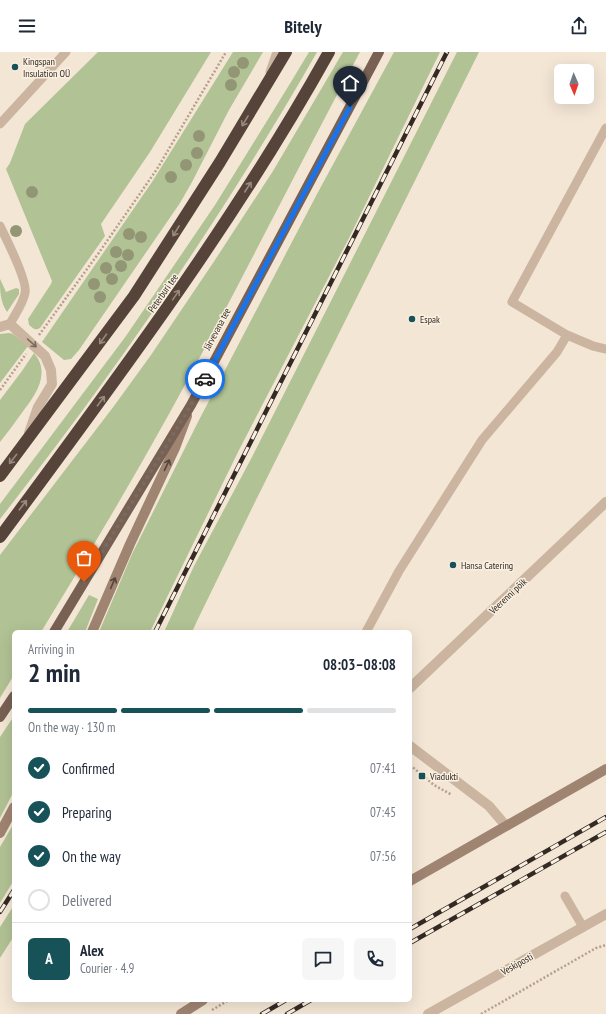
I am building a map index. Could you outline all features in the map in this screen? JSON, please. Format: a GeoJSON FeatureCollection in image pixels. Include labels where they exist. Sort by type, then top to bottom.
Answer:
{"type":"FeatureCollection","features":[{"type":"Feature","properties":{"kind":"highway"},"geometry":{"type":"LineString","coordinates":[[0,476],[134,296],[220,162],[286,52]]}},
{"type":"Feature","properties":{"kind":"highway","name":"Peterburi tee"},"geometry":{"type":"LineString","coordinates":[[0,537],[120,374],[193,270],[258,171],[329,52]]}},
{"type":"Feature","properties":{"kind":"main road","name":"Järvevana tee"},"geometry":{"type":"LineString","coordinates":[[55,630],[191,405],[379,52]]}},
{"type":"Feature","properties":{"kind":"main road"},"geometry":{"type":"LineString","coordinates":[[0,717],[12,699]]}},
{"type":"Feature","properties":{"kind":"street"},"geometry":{"type":"LineString","coordinates":[[5,325],[33,344],[45,356],[51,370],[52,384],[38,407],[26,442]]}},
{"type":"Feature","properties":{"kind":"street"},"geometry":{"type":"LineString","coordinates":[[93,630],[130,544],[175,448],[191,405]]}},
{"type":"Feature","properties":{"kind":"street","name":"Veerenni põik"},"geometry":{"type":"LineString","coordinates":[[412,686],[606,502]]}},
{"type":"Feature","properties":{"kind":"street"},"geometry":{"type":"LineString","coordinates":[[412,748],[489,806],[506,826]]}},
{"type":"Feature","properties":{"kind":"street"},"geometry":{"type":"LineString","coordinates":[[412,880],[606,769]]}},
{"type":"Feature","properties":{"kind":"street"},"geometry":{"type":"LineString","coordinates":[[0,833],[12,811]]}},
{"type":"Feature","properties":{"kind":"street","name":"Veskiposti"},"geometry":{"type":"LineString","coordinates":[[428,1014],[606,914]]}},
{"type":"Feature","properties":{"kind":"street"},"geometry":{"type":"LineString","coordinates":[[181,1014],[200,1002]]}},
{"type":"Feature","properties":{"kind":"lane"},"geometry":{"type":"LineString","coordinates":[[0,124],[66,52]]}},
{"type":"Feature","properties":{"kind":"lane"},"geometry":{"type":"LineString","coordinates":[[265,88],[277,52]]}},
{"type":"Feature","properties":{"kind":"lane"},"geometry":{"type":"LineString","coordinates":[[606,128],[512,302],[568,335],[593,346],[606,349]]}},
{"type":"Feature","properties":{"kind":"lane"},"geometry":{"type":"LineString","coordinates":[[0,226],[24,281],[26,292],[21,303],[5,325]]}},
{"type":"Feature","properties":{"kind":"lane"},"geometry":{"type":"LineString","coordinates":[[367,630],[399,571],[482,440],[558,352],[568,335]]}},
{"type":"Feature","properties":{"kind":"lane"},"geometry":{"type":"LineString","coordinates":[[565,896],[583,927]]}},
{"type":"Feature","properties":{"kind":"path"},"geometry":{"type":"LineString","coordinates":[[0,390],[157,169],[226,52]]}},
{"type":"Feature","properties":{"kind":"path"},"geometry":{"type":"LineString","coordinates":[[412,767],[434,786],[457,797]]}},
{"type":"Feature","properties":{"kind":"path"},"geometry":{"type":"LineString","coordinates":[[481,1014],[596,948],[606,945]]}},
{"type":"Feature","properties":{"kind":"path"},"geometry":{"type":"LineString","coordinates":[[211,1010],[225,1002]]}},
{"type":"Feature","properties":{"kind":"green space"},"geometry":{"type":"Polygon","coordinates":[[[98,52],[211,52],[150,152],[101,224],[105,236],[40,328],[35,329],[29,325],[28,319],[52,281],[6,169],[10,163],[25,124],[98,52]]]}},
{"type":"Feature","properties":{"kind":"green space"},"geometry":{"type":"Polygon","coordinates":[[[233,52],[263,52],[229,110],[180,203],[79,350],[71,359],[64,360],[42,342],[152,182],[233,52]]]}},
{"type":"Feature","properties":{"kind":"green space"},"geometry":{"type":"Polygon","coordinates":[[[309,52],[317,52],[245,173],[167,291],[85,407],[0,519],[0,504],[126,336],[215,205],[309,52]]]}},
{"type":"Feature","properties":{"kind":"green space"},"geometry":{"type":"Polygon","coordinates":[[[343,52],[360,52],[218,324],[154,442],[42,630],[12,630],[12,678],[0,698],[0,555],[114,406],[151,355],[273,171],[343,52]]]}},
{"type":"Feature","properties":{"kind":"green space"},"geometry":{"type":"Polygon","coordinates":[[[394,52],[440,52],[349,238],[239,450],[151,630],[100,630],[132,554],[198,422],[317,194],[394,52]]]}},
{"type":"Feature","properties":{"kind":"green space"},"geometry":{"type":"Polygon","coordinates":[[[457,52],[479,52],[193,630],[165,630],[194,566],[252,457],[457,52]]]}},
{"type":"Feature","properties":{"kind":"green space"},"geometry":{"type":"Polygon","coordinates":[[[0,279],[6,292],[16,288],[19,289],[19,294],[7,312],[0,292],[0,279]]]}},
{"type":"Feature","properties":{"kind":"green space"},"geometry":{"type":"Polygon","coordinates":[[[0,334],[13,334],[28,346],[0,383],[0,334]]]}},
{"type":"Feature","properties":{"kind":"green space"},"geometry":{"type":"Polygon","coordinates":[[[34,353],[39,361],[41,369],[41,377],[36,393],[0,442],[0,400],[34,353]]]}},
{"type":"Feature","properties":{"kind":"green space"},"geometry":{"type":"Polygon","coordinates":[[[89,595],[98,599],[86,630],[68,630],[89,595]]]}},
{"type":"Feature","properties":{"kind":"green space"},"geometry":{"type":"Polygon","coordinates":[[[12,719],[12,795],[0,818],[0,737],[12,719]]]}},
{"type":"Feature","properties":{"kind":"green space"},"geometry":{"type":"Polygon","coordinates":[[[12,826],[12,883],[0,903],[0,847],[12,826]]]}},
{"type":"Feature","properties":{"kind":"green space"},"geometry":{"type":"Polygon","coordinates":[[[12,908],[12,939],[0,958],[0,927],[12,908]]]}},
{"type":"Feature","properties":{"kind":"railway"},"geometry":{"type":"LineString","coordinates":[[156,630],[447,52]]}},
{"type":"Feature","properties":{"kind":"railway"},"geometry":{"type":"LineString","coordinates":[[412,928],[606,817]]}},
{"type":"Feature","properties":{"kind":"railway"},"geometry":{"type":"LineString","coordinates":[[412,942],[606,832]]}},
{"type":"Feature","properties":{"kind":"railway"},"geometry":{"type":"LineString","coordinates":[[0,912],[12,893]]}},
{"type":"Feature","properties":{"kind":"railway"},"geometry":{"type":"LineString","coordinates":[[262,1014],[283,1002]]}},
{"type":"Feature","properties":{"kind":"railway"},"geometry":{"type":"LineString","coordinates":[[287,1014],[308,1002]]}},
{"type":"Feature","properties":{"kind":"way so far"},"geometry":{"type":"LineString","coordinates":[[84,582],[191,405],[205,379]]}},
{"type":"Feature","properties":{"kind":"place","name":"Kingspan Insulation OÜ"},"geometry":{"type":"Point","coordinates":[15,67]}},
{"type":"Feature","properties":{"kind":"place","name":"Espak"},"geometry":{"type":"Point","coordinates":[412,319]}},
{"type":"Feature","properties":{"kind":"place","name":"Hansa Catering"},"geometry":{"type":"Point","coordinates":[453,565]}},
{"type":"Feature","properties":{"kind":"place","name":"Viadukti"},"geometry":{"type":"Point","coordinates":[422,776]}},
{"type":"Feature","properties":{"kind":"route"},"geometry":{"type":"LineString","coordinates":[[205,379],[350,107]]}}]}
